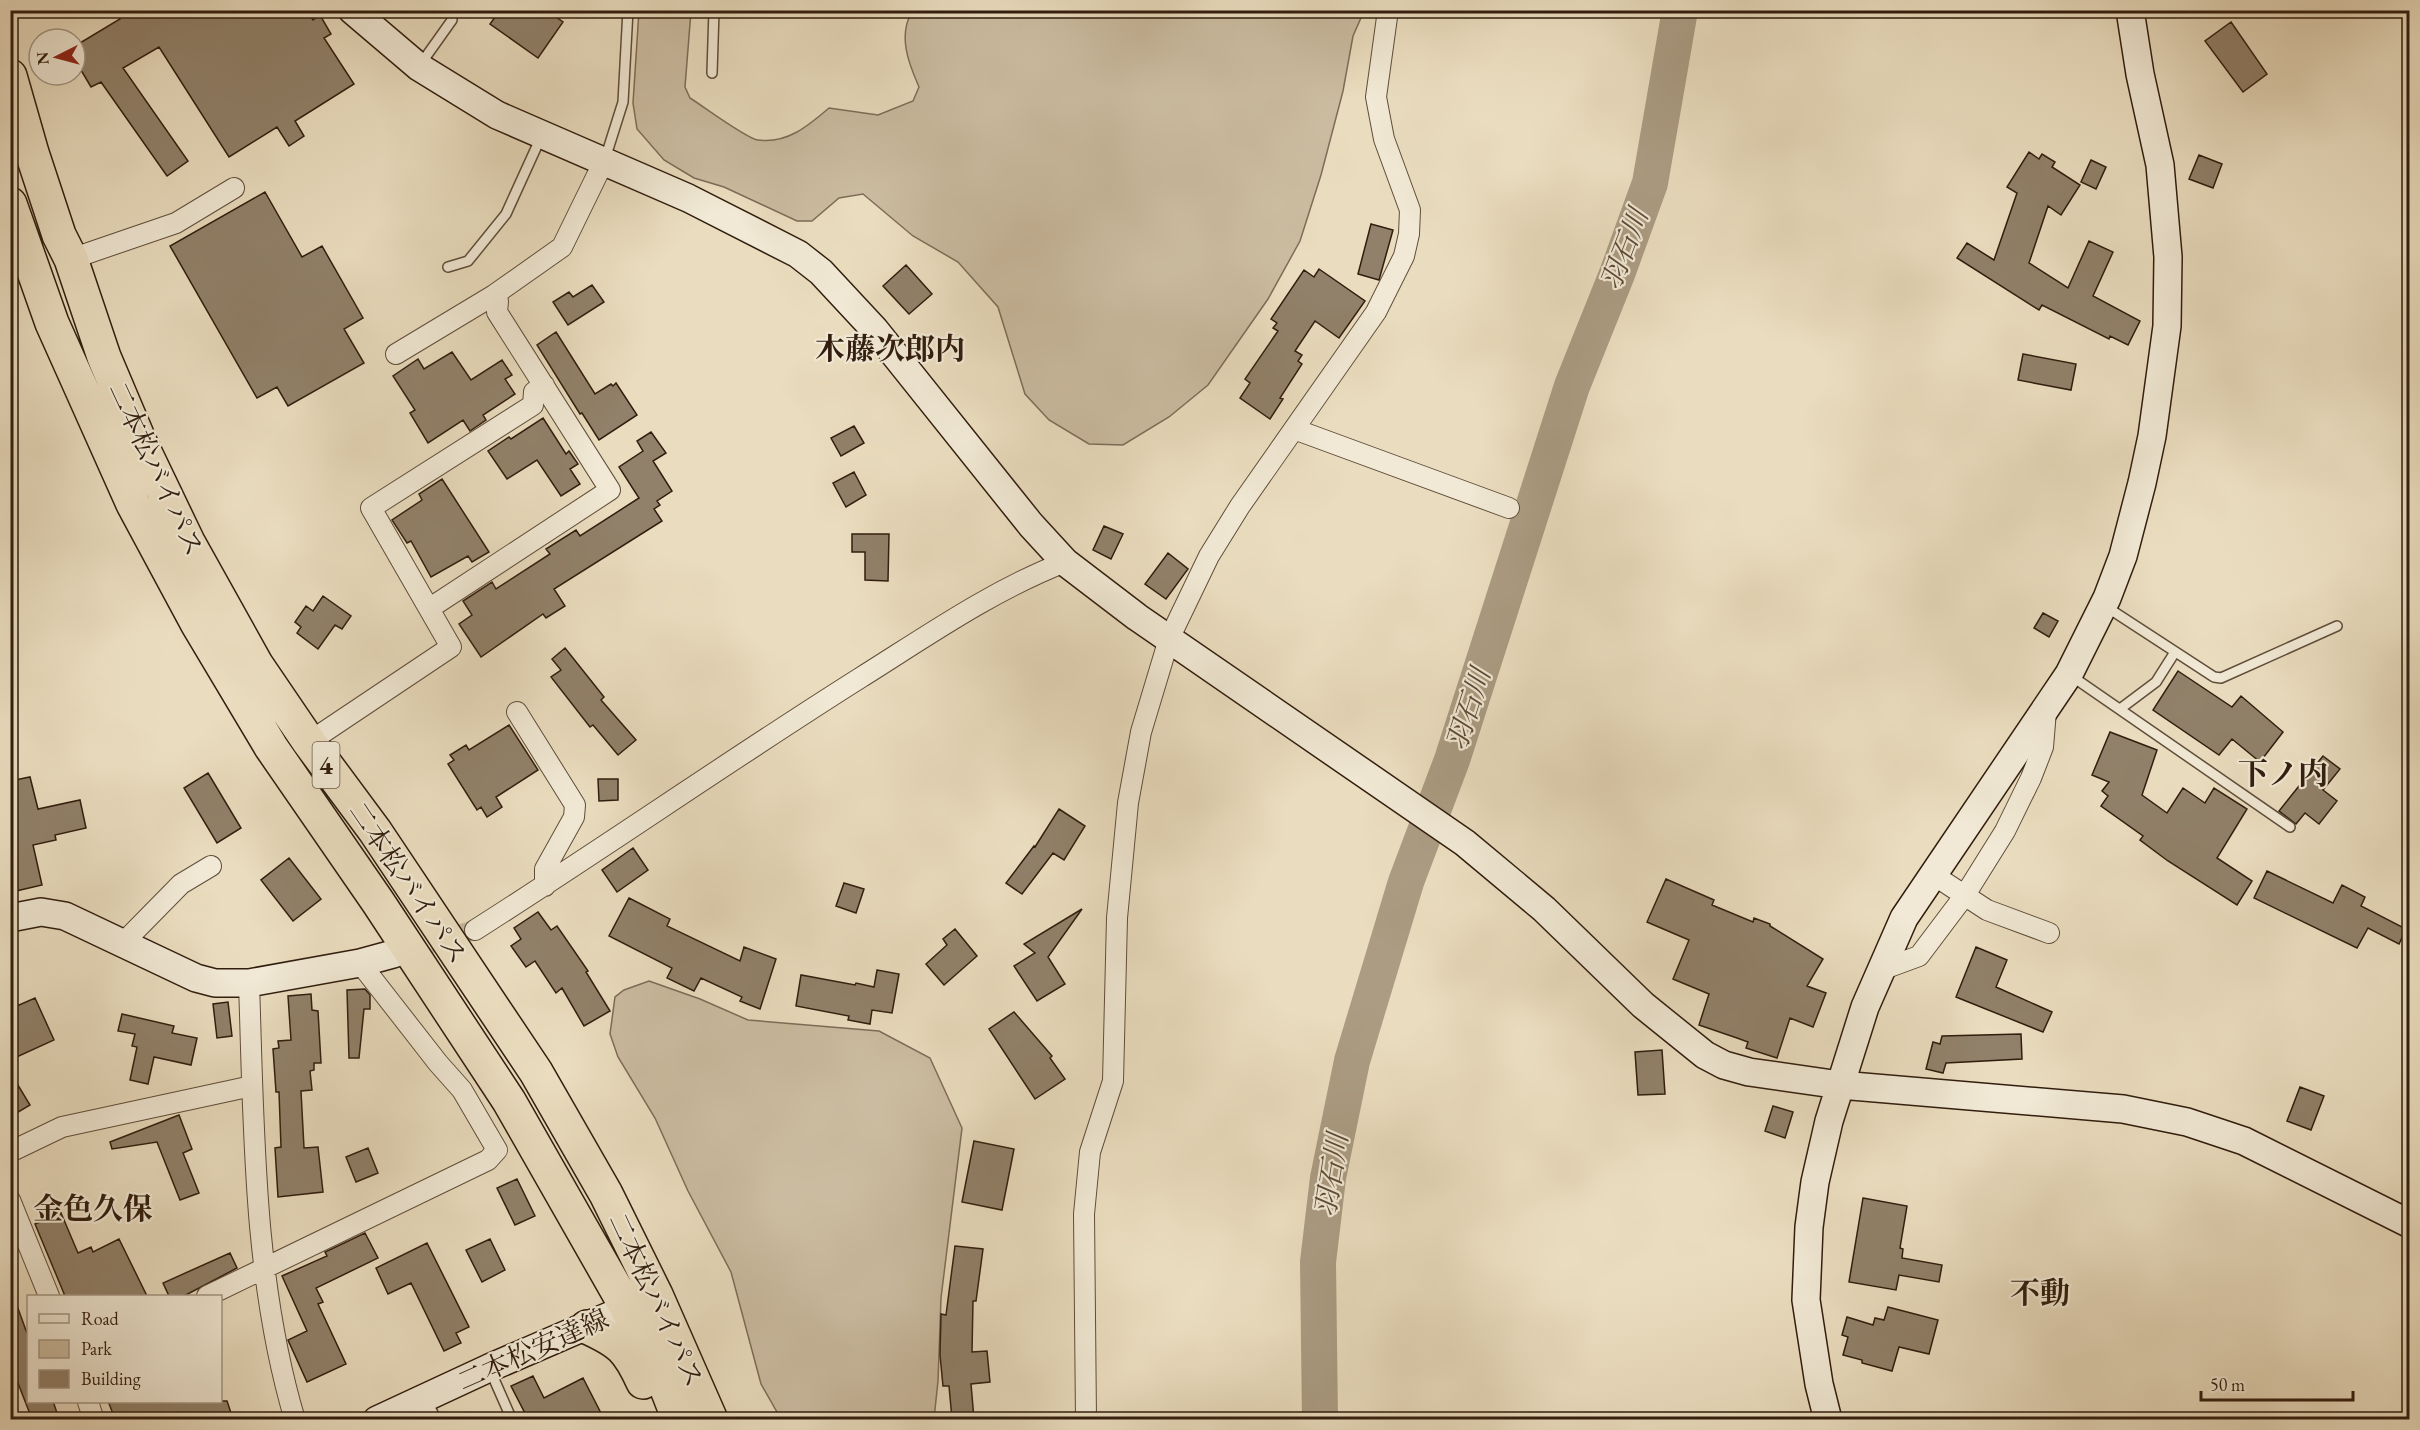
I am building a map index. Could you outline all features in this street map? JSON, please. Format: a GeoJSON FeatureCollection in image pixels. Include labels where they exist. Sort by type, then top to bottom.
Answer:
{"type":"FeatureCollection","features":[{"type":"Feature","properties":{"kind":"highway","name":"二本松バイパス"},"geometry":{"type":"LineString","coordinates":[[10,76],[59,235],[71,259],[104,357],[140,442],[188,542],[256,664],[309,742],[375,831],[536,1072],[606,1194],[656,1295],[711,1419]]}},
{"type":"Feature","properties":{"kind":"highway","name":"二本松バイパス"},"geometry":{"type":"LineString","coordinates":[[10,204],[52,323],[73,372],[133,504],[197,623],[272,747],[378,902],[509,1101],[627,1308],[665,1384],[679,1419]]}},
{"type":"Feature","properties":{"kind":"highway"},"geometry":{"type":"LineString","coordinates":[[587,1327],[607,1336],[632,1358],[660,1419]]}},
{"type":"Feature","properties":{"kind":"street"},"geometry":{"type":"LineString","coordinates":[[352,10],[419,67],[498,116],[604,161],[771,238],[798,254],[821,272],[875,330],[1031,525],[1065,562],[1137,617],[1460,839],[1544,909],[1643,1005],[1705,1055],[1724,1065],[1749,1072],[1840,1085],[2123,1109],[2187,1122],[2244,1141],[2409,1224]]}},
{"type":"Feature","properties":{"kind":"street"},"geometry":{"type":"LineString","coordinates":[[1086,1419],[1084,1224],[1090,1152],[1113,1081],[1117,918],[1128,803],[1141,732],[1169,639],[1209,556],[1240,506],[1376,312],[1404,256],[1409,234],[1410,210],[1384,139],[1376,97],[1388,10]]}},
{"type":"Feature","properties":{"kind":"street"},"geometry":{"type":"LineString","coordinates":[[1828,1419],[1819,1384],[1806,1300],[1809,1227],[1815,1182],[1828,1120],[1865,1007],[1904,918],[2069,674],[2103,605],[2123,556],[2135,515],[2152,436],[2167,326],[2168,257],[2160,165],[2140,74],[2130,10]]}},
{"type":"Feature","properties":{"kind":"street"},"geometry":{"type":"LineString","coordinates":[[396,354],[494,295],[562,247],[604,161]]}},
{"type":"Feature","properties":{"kind":"street"},"geometry":{"type":"LineString","coordinates":[[71,259],[176,223],[234,188]]}},
{"type":"Feature","properties":{"kind":"street"},"geometry":{"type":"LineString","coordinates":[[430,608],[610,490],[497,312],[498,301],[494,295]]}},
{"type":"Feature","properties":{"kind":"street"},"geometry":{"type":"LineString","coordinates":[[309,742],[451,646],[371,508],[533,405],[534,392],[544,386]]}},
{"type":"Feature","properties":{"kind":"street"},"geometry":{"type":"LineString","coordinates":[[1294,429],[1509,508]]}},
{"type":"Feature","properties":{"kind":"street"},"geometry":{"type":"LineString","coordinates":[[475,930],[545,886],[791,721],[966,611],[1024,578],[1065,562]]}},
{"type":"Feature","properties":{"kind":"street"},"geometry":{"type":"LineString","coordinates":[[1881,970],[1919,956],[1965,895],[2005,831],[2031,778],[2043,747],[2046,711]]}},
{"type":"Feature","properties":{"kind":"street"},"geometry":{"type":"LineString","coordinates":[[517,712],[575,805],[574,817],[545,869],[545,886]]}},
{"type":"Feature","properties":{"kind":"street"},"geometry":{"type":"LineString","coordinates":[[123,943],[181,884],[211,866]]}},
{"type":"Feature","properties":{"kind":"street"},"geometry":{"type":"LineString","coordinates":[[1932,874],[1987,910],[2049,933]]}},
{"type":"Feature","properties":{"kind":"street"},"geometry":{"type":"LineString","coordinates":[[10,918],[41,912],[65,916],[196,978],[215,983],[249,983],[360,963],[393,954]]}},
{"type":"Feature","properties":{"kind":"street"},"geometry":{"type":"LineString","coordinates":[[209,1295],[488,1160],[497,1150],[462,1090],[438,1063],[360,963]]}},
{"type":"Feature","properties":{"kind":"street"},"geometry":{"type":"LineString","coordinates":[[249,983],[252,1086],[263,1268],[284,1382],[295,1419]]}},
{"type":"Feature","properties":{"kind":"street"},"geometry":{"type":"LineString","coordinates":[[10,1152],[62,1126],[252,1086]]}},
{"type":"Feature","properties":{"kind":"street"},"geometry":{"type":"LineString","coordinates":[[10,1200],[17,1238],[48,1295]]}},
{"type":"Feature","properties":{"kind":"street","name":"二本松安達線"},"geometry":{"type":"LineString","coordinates":[[376,1419],[430,1408],[489,1368],[656,1295]]}},
{"type":"Feature","properties":{"kind":"street"},"geometry":{"type":"LineString","coordinates":[[89,1403],[94,1419]]}},
{"type":"Feature","properties":{"kind":"lane"},"geometry":{"type":"LineString","coordinates":[[604,161],[622,102],[628,10]]}},
{"type":"Feature","properties":{"kind":"lane"},"geometry":{"type":"LineString","coordinates":[[712,73],[714,10]]}},
{"type":"Feature","properties":{"kind":"lane"},"geometry":{"type":"LineString","coordinates":[[419,67],[452,20]]}},
{"type":"Feature","properties":{"kind":"lane"},"geometry":{"type":"LineString","coordinates":[[447,267],[468,261],[506,214],[542,135]]}},
{"type":"Feature","properties":{"kind":"lane"},"geometry":{"type":"LineString","coordinates":[[2103,605],[2214,677],[2222,678],[2337,626]]}},
{"type":"Feature","properties":{"kind":"lane"},"geometry":{"type":"LineString","coordinates":[[2120,709],[2156,682],[2175,652]]}},
{"type":"Feature","properties":{"kind":"lane"},"geometry":{"type":"LineString","coordinates":[[2069,674],[2290,827]]}},
{"type":"Feature","properties":{"kind":"lane"},"geometry":{"type":"LineString","coordinates":[[489,1368],[512,1419]]}},
{"type":"Feature","properties":{"kind":"green space"},"geometry":{"type":"Polygon","coordinates":[[[639,11],[691,11],[685,87],[690,98],[752,138],[769,141],[796,132],[829,108],[878,115],[913,101],[919,87],[908,59],[905,39],[912,11],[1364,11],[1353,36],[1343,91],[1321,175],[1300,241],[1268,299],[1208,385],[1169,417],[1123,445],[1089,444],[1049,420],[1025,394],[998,307],[958,262],[913,236],[863,194],[839,198],[812,221],[797,221],[724,187],[694,178],[664,160],[637,129],[633,103],[639,11]]]}},
{"type":"Feature","properties":{"kind":"green space"},"geometry":{"type":"Polygon","coordinates":[[[649,981],[700,999],[748,1020],[879,1031],[930,1058],[962,1128],[941,1298],[934,1419],[781,1419],[761,1384],[731,1272],[688,1191],[655,1118],[618,1057],[610,1034],[615,997],[624,990],[649,981]]]}},
{"type":"Feature","properties":{"kind":"building"},"geometry":{"type":"Polygon","coordinates":[[[115,10],[266,10],[270,17],[280,10],[307,10],[313,20],[320,15],[331,34],[324,38],[354,84],[295,121],[304,136],[289,146],[277,127],[229,157],[159,47],[123,68],[188,161],[167,176],[101,82],[91,87],[87,80],[87,39],[120,19],[115,10]]]}},
{"type":"Feature","properties":{"kind":"building"},"geometry":{"type":"Polygon","coordinates":[[[500,10],[546,10],[563,22],[538,58],[490,24],[500,10]]]}},
{"type":"Feature","properties":{"kind":"building"},"geometry":{"type":"Polygon","coordinates":[[[2231,22],[2267,74],[2243,92],[2205,41],[2231,22]]]}},
{"type":"Feature","properties":{"kind":"building"},"geometry":{"type":"Polygon","coordinates":[[[2029,152],[2039,159],[2042,154],[2055,162],[2052,167],[2080,185],[2061,215],[2048,206],[2029,263],[2068,288],[2089,241],[2113,252],[2093,296],[2140,321],[2128,345],[2110,336],[2109,339],[2042,305],[2039,310],[1957,258],[1967,243],[1994,260],[2017,193],[2007,187],[2029,152]]]}},
{"type":"Feature","properties":{"kind":"building"},"geometry":{"type":"Polygon","coordinates":[[[2199,155],[2222,164],[2213,188],[2189,179],[2199,155]]]}},
{"type":"Feature","properties":{"kind":"building"},"geometry":{"type":"Polygon","coordinates":[[[2091,160],[2106,167],[2096,189],[2081,182],[2091,160]]]}},
{"type":"Feature","properties":{"kind":"building"},"geometry":{"type":"Polygon","coordinates":[[[265,192],[302,257],[322,246],[363,318],[344,329],[364,363],[288,406],[277,387],[257,398],[170,246],[265,192]]]}},
{"type":"Feature","properties":{"kind":"building"},"geometry":{"type":"Polygon","coordinates":[[[1371,224],[1393,230],[1379,280],[1358,274],[1371,224]]]}},
{"type":"Feature","properties":{"kind":"building"},"geometry":{"type":"Polygon","coordinates":[[[906,265],[932,294],[909,314],[883,286],[906,265]]]}},
{"type":"Feature","properties":{"kind":"building"},"geometry":{"type":"Polygon","coordinates":[[[1319,269],[1365,301],[1339,338],[1315,321],[1295,351],[1302,355],[1298,361],[1302,364],[1280,398],[1283,399],[1270,419],[1240,398],[1250,383],[1245,379],[1278,331],[1273,328],[1277,323],[1271,319],[1304,270],[1314,277],[1319,269]]]}},
{"type":"Feature","properties":{"kind":"building"},"geometry":{"type":"Polygon","coordinates":[[[592,285],[604,302],[568,325],[553,302],[569,292],[573,297],[592,285]]]}},
{"type":"Feature","properties":{"kind":"building"},"geometry":{"type":"Polygon","coordinates":[[[556,332],[595,394],[616,383],[637,415],[599,440],[537,345],[556,332]]]}},
{"type":"Feature","properties":{"kind":"building"},"geometry":{"type":"Polygon","coordinates":[[[452,352],[471,380],[502,360],[512,375],[505,379],[515,394],[483,415],[486,420],[470,431],[463,420],[428,443],[410,413],[415,410],[393,376],[418,359],[424,369],[452,352]]]}},
{"type":"Feature","properties":{"kind":"building"},"geometry":{"type":"Polygon","coordinates":[[[2023,354],[2076,364],[2071,390],[2018,380],[2023,354]]]}},
{"type":"Feature","properties":{"kind":"building"},"geometry":{"type":"Polygon","coordinates":[[[543,418],[566,454],[569,451],[578,464],[570,469],[580,484],[561,496],[537,460],[507,479],[488,451],[543,418]]]}},
{"type":"Feature","properties":{"kind":"building"},"geometry":{"type":"Polygon","coordinates":[[[854,426],[864,443],[841,456],[831,438],[854,426]]]}},
{"type":"Feature","properties":{"kind":"building"},"geometry":{"type":"Polygon","coordinates":[[[651,432],[666,453],[653,461],[672,491],[657,501],[660,505],[654,509],[662,521],[554,589],[565,606],[546,618],[543,614],[481,657],[459,624],[472,615],[463,601],[492,582],[496,589],[550,554],[546,549],[576,530],[580,536],[639,498],[619,467],[643,451],[637,441],[651,432]]]}},
{"type":"Feature","properties":{"kind":"building"},"geometry":{"type":"Polygon","coordinates":[[[854,472],[866,495],[846,507],[833,483],[854,472]]]}},
{"type":"Feature","properties":{"kind":"building"},"geometry":{"type":"Polygon","coordinates":[[[442,479],[489,552],[472,562],[468,556],[431,577],[411,541],[407,543],[392,520],[422,500],[419,494],[442,479]]]}},
{"type":"Feature","properties":{"kind":"building"},"geometry":{"type":"Polygon","coordinates":[[[1104,526],[1123,534],[1111,559],[1093,550],[1104,526]]]}},
{"type":"Feature","properties":{"kind":"building"},"geometry":{"type":"Polygon","coordinates":[[[852,534],[889,534],[888,581],[865,580],[865,552],[852,552],[852,534]]]}},
{"type":"Feature","properties":{"kind":"building"},"geometry":{"type":"Polygon","coordinates":[[[1168,553],[1188,569],[1166,599],[1145,584],[1168,553]]]}},
{"type":"Feature","properties":{"kind":"building"},"geometry":{"type":"Polygon","coordinates":[[[323,596],[351,616],[342,629],[335,625],[318,649],[297,633],[301,627],[295,622],[306,606],[313,611],[323,596]]]}},
{"type":"Feature","properties":{"kind":"building"},"geometry":{"type":"Polygon","coordinates":[[[2043,613],[2058,621],[2049,637],[2034,628],[2043,613]]]}},
{"type":"Feature","properties":{"kind":"building"},"geometry":{"type":"Polygon","coordinates":[[[565,648],[604,697],[601,700],[636,740],[618,755],[593,725],[590,727],[551,677],[561,670],[552,659],[565,648]]]}},
{"type":"Feature","properties":{"kind":"building"},"geometry":{"type":"Polygon","coordinates":[[[2178,671],[2232,707],[2241,696],[2283,732],[2260,762],[2232,739],[2219,755],[2153,710],[2178,671]]]}},
{"type":"Feature","properties":{"kind":"building"},"geometry":{"type":"Polygon","coordinates":[[[509,725],[538,770],[496,797],[502,807],[487,817],[481,807],[477,810],[448,764],[454,760],[450,755],[466,745],[469,750],[509,725]]]}},
{"type":"Feature","properties":{"kind":"building"},"geometry":{"type":"Polygon","coordinates":[[[2110,732],[2157,750],[2142,795],[2167,813],[2183,788],[2205,803],[2214,788],[2247,809],[2217,858],[2252,881],[2237,905],[2168,861],[2140,840],[2143,836],[2101,806],[2108,796],[2102,791],[2109,782],[2092,775],[2110,732]]]}},
{"type":"Feature","properties":{"kind":"building"},"geometry":{"type":"Polygon","coordinates":[[[2323,756],[2340,769],[2323,790],[2337,801],[2319,824],[2305,813],[2296,824],[2279,811],[2323,756]]]}},
{"type":"Feature","properties":{"kind":"building"},"geometry":{"type":"Polygon","coordinates":[[[208,773],[241,828],[217,843],[184,788],[208,773]]]}},
{"type":"Feature","properties":{"kind":"building"},"geometry":{"type":"Polygon","coordinates":[[[30,777],[38,809],[80,800],[86,828],[55,835],[56,840],[33,845],[42,885],[16,891],[10,869],[10,781],[30,777]]]}},
{"type":"Feature","properties":{"kind":"building"},"geometry":{"type":"Polygon","coordinates":[[[598,779],[618,779],[618,800],[599,801],[598,779]]]}},
{"type":"Feature","properties":{"kind":"building"},"geometry":{"type":"Polygon","coordinates":[[[1059,809],[1085,826],[1064,860],[1053,853],[1022,894],[1006,883],[1035,847],[1059,809]]]}},
{"type":"Feature","properties":{"kind":"building"},"geometry":{"type":"Polygon","coordinates":[[[633,848],[648,870],[617,892],[602,870],[633,848]]]}},
{"type":"Feature","properties":{"kind":"building"},"geometry":{"type":"Polygon","coordinates":[[[289,858],[321,899],[293,921],[261,880],[289,858]]]}},
{"type":"Feature","properties":{"kind":"building"},"geometry":{"type":"Polygon","coordinates":[[[2267,871],[2333,903],[2342,885],[2365,897],[2361,906],[2406,929],[2399,944],[2368,928],[2357,948],[2254,898],[2267,871]]]}},
{"type":"Feature","properties":{"kind":"building"},"geometry":{"type":"Polygon","coordinates":[[[1666,879],[1714,900],[1712,905],[1753,922],[1754,918],[1770,924],[1823,959],[1807,986],[1826,993],[1813,1027],[1790,1018],[1777,1058],[1746,1048],[1748,1042],[1699,1025],[1709,994],[1673,979],[1689,940],[1647,922],[1666,879]]]}},
{"type":"Feature","properties":{"kind":"building"},"geometry":{"type":"Polygon","coordinates":[[[844,883],[864,889],[856,913],[836,906],[844,883]]]}},
{"type":"Feature","properties":{"kind":"building"},"geometry":{"type":"Polygon","coordinates":[[[629,898],[670,919],[667,926],[740,961],[744,947],[776,959],[760,1009],[740,1001],[742,997],[701,978],[694,991],[667,978],[672,968],[609,936],[629,898]]]}},
{"type":"Feature","properties":{"kind":"building"},"geometry":{"type":"Polygon","coordinates":[[[1082,909],[1048,957],[1065,984],[1037,1001],[1014,966],[1035,953],[1024,944],[1082,909]]]}},
{"type":"Feature","properties":{"kind":"building"},"geometry":{"type":"Polygon","coordinates":[[[538,912],[551,930],[557,926],[588,971],[586,972],[610,1011],[584,1026],[562,988],[556,993],[535,961],[526,967],[511,946],[521,939],[514,928],[538,912]]]}},
{"type":"Feature","properties":{"kind":"building"},"geometry":{"type":"Polygon","coordinates":[[[955,929],[977,956],[944,985],[926,964],[947,945],[943,939],[955,929]]]}},
{"type":"Feature","properties":{"kind":"building"},"geometry":{"type":"Polygon","coordinates":[[[1976,947],[2007,960],[1996,987],[2052,1012],[2043,1032],[1956,997],[1976,947]]]}},
{"type":"Feature","properties":{"kind":"building"},"geometry":{"type":"Polygon","coordinates":[[[877,970],[899,974],[892,1013],[872,1010],[870,1024],[848,1020],[849,1016],[796,1006],[801,975],[874,987],[877,970]]]}},
{"type":"Feature","properties":{"kind":"building"},"geometry":{"type":"Polygon","coordinates":[[[365,989],[370,995],[370,1009],[364,1009],[359,1058],[349,1058],[347,990],[365,989]]]}},
{"type":"Feature","properties":{"kind":"building"},"geometry":{"type":"Polygon","coordinates":[[[311,994],[312,1010],[318,1011],[321,1063],[314,1063],[314,1070],[310,1071],[312,1090],[301,1091],[304,1148],[318,1147],[323,1192],[278,1197],[275,1148],[281,1147],[279,1092],[276,1092],[273,1049],[279,1048],[278,1041],[291,1040],[288,996],[311,994]]]}},
{"type":"Feature","properties":{"kind":"building"},"geometry":{"type":"Polygon","coordinates":[[[35,998],[54,1040],[10,1060],[10,1009],[35,998]]]}},
{"type":"Feature","properties":{"kind":"building"},"geometry":{"type":"Polygon","coordinates":[[[228,1002],[232,1036],[217,1038],[213,1004],[228,1002]]]}},
{"type":"Feature","properties":{"kind":"building"},"geometry":{"type":"Polygon","coordinates":[[[1014,1012],[1052,1056],[1050,1058],[1065,1079],[1035,1099],[989,1029],[1014,1012]]]}},
{"type":"Feature","properties":{"kind":"building"},"geometry":{"type":"Polygon","coordinates":[[[122,1014],[174,1026],[172,1033],[197,1038],[191,1065],[154,1057],[148,1084],[130,1080],[137,1047],[132,1046],[135,1034],[118,1031],[122,1014]]]}},
{"type":"Feature","properties":{"kind":"building"},"geometry":{"type":"Polygon","coordinates":[[[2021,1034],[2022,1059],[1946,1063],[1943,1073],[1926,1069],[1933,1042],[1940,1044],[1942,1036],[2021,1034]]]}},
{"type":"Feature","properties":{"kind":"building"},"geometry":{"type":"Polygon","coordinates":[[[1662,1050],[1665,1094],[1638,1095],[1635,1052],[1662,1050]]]}},
{"type":"Feature","properties":{"kind":"building"},"geometry":{"type":"Polygon","coordinates":[[[10,1072],[30,1105],[10,1117],[10,1072]]]}},
{"type":"Feature","properties":{"kind":"building"},"geometry":{"type":"Polygon","coordinates":[[[2300,1087],[2324,1096],[2311,1130],[2287,1121],[2300,1087]]]}},
{"type":"Feature","properties":{"kind":"building"},"geometry":{"type":"Polygon","coordinates":[[[1773,1106],[1793,1112],[1785,1138],[1765,1131],[1773,1106]]]}},
{"type":"Feature","properties":{"kind":"building"},"geometry":{"type":"Polygon","coordinates":[[[179,1115],[192,1149],[183,1153],[199,1193],[180,1200],[157,1142],[112,1149],[110,1142],[179,1115]]]}},
{"type":"Feature","properties":{"kind":"building"},"geometry":{"type":"Polygon","coordinates":[[[974,1141],[1014,1149],[1002,1210],[962,1202],[974,1141]]]}},
{"type":"Feature","properties":{"kind":"building"},"geometry":{"type":"Polygon","coordinates":[[[368,1148],[378,1173],[356,1182],[346,1157],[368,1148]]]}},
{"type":"Feature","properties":{"kind":"building"},"geometry":{"type":"Polygon","coordinates":[[[517,1179],[535,1216],[515,1225],[497,1188],[517,1179]]]}},
{"type":"Feature","properties":{"kind":"building"},"geometry":{"type":"Polygon","coordinates":[[[1863,1198],[1907,1206],[1900,1248],[1903,1249],[1902,1258],[1942,1265],[1939,1282],[1899,1275],[1896,1290],[1849,1282],[1863,1198]]]}},
{"type":"Feature","properties":{"kind":"building"},"geometry":{"type":"Polygon","coordinates":[[[61,1213],[78,1253],[91,1247],[93,1252],[119,1239],[147,1295],[65,1295],[35,1224],[61,1213]]]}},
{"type":"Feature","properties":{"kind":"building"},"geometry":{"type":"Polygon","coordinates":[[[365,1233],[378,1258],[316,1288],[323,1302],[318,1304],[346,1364],[307,1382],[288,1340],[307,1331],[282,1276],[327,1256],[325,1252],[365,1233]]]}},
{"type":"Feature","properties":{"kind":"building"},"geometry":{"type":"Polygon","coordinates":[[[490,1239],[505,1270],[482,1282],[466,1250],[490,1239]]]}},
{"type":"Feature","properties":{"kind":"building"},"geometry":{"type":"Polygon","coordinates":[[[427,1243],[469,1327],[456,1333],[461,1343],[444,1351],[411,1283],[388,1294],[376,1268],[427,1243]]]}},
{"type":"Feature","properties":{"kind":"building"},"geometry":{"type":"Polygon","coordinates":[[[955,1246],[983,1249],[976,1301],[973,1301],[972,1352],[987,1351],[990,1382],[971,1384],[974,1419],[952,1419],[949,1386],[943,1386],[940,1355],[941,1314],[946,1315],[955,1246]]]}},
{"type":"Feature","properties":{"kind":"building"},"geometry":{"type":"Polygon","coordinates":[[[230,1253],[237,1268],[186,1295],[169,1295],[163,1283],[230,1253]]]}},
{"type":"Feature","properties":{"kind":"building"},"geometry":{"type":"Polygon","coordinates":[[[10,1292],[12,1292],[27,1333],[27,1403],[54,1403],[59,1419],[32,1419],[14,1373],[10,1374],[10,1292]]]}},
{"type":"Feature","properties":{"kind":"building"},"geometry":{"type":"Polygon","coordinates":[[[1888,1307],[1938,1320],[1929,1354],[1899,1347],[1892,1371],[1843,1355],[1848,1337],[1842,1335],[1847,1317],[1873,1325],[1875,1318],[1884,1320],[1888,1307]]]}},
{"type":"Feature","properties":{"kind":"building"},"geometry":{"type":"Polygon","coordinates":[[[533,1376],[544,1398],[583,1378],[604,1419],[528,1419],[511,1386],[533,1376]]]}},
{"type":"Feature","properties":{"kind":"building"},"geometry":{"type":"Polygon","coordinates":[[[222,1401],[227,1401],[233,1419],[115,1419],[109,1403],[222,1403],[222,1401]]]}},
{"type":"Feature","properties":{"kind":"waterway","name":"羽石川"},"geometry":{"type":"LineString","coordinates":[[1320,1420],[1318,1262],[1328,1178],[1352,1061],[1406,882],[1452,760],[1572,386],[1617,274],[1650,183],[1680,10]]}},
{"type":"Feature","properties":{"kind":"tunnel"},"geometry":{"type":"LineString","coordinates":[[401,952],[475,930]]}},
{"type":"Feature","properties":{"kind":"district","name":"木藤次郎内"},"geometry":{"type":"Point","coordinates":[890,349]}},
{"type":"Feature","properties":{"kind":"district","name":"下ノ内"},"geometry":{"type":"Point","coordinates":[2283,774]}},
{"type":"Feature","properties":{"kind":"district","name":"金色久保"},"geometry":{"type":"Point","coordinates":[93,1209]}},
{"type":"Feature","properties":{"kind":"district","name":"不動"},"geometry":{"type":"Point","coordinates":[2040,1293]}}]}
